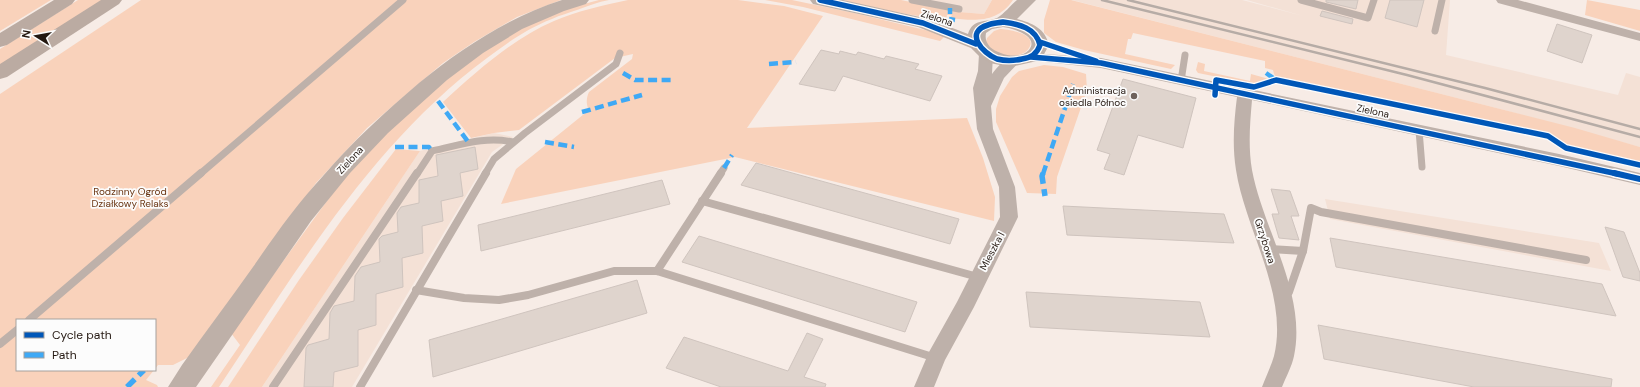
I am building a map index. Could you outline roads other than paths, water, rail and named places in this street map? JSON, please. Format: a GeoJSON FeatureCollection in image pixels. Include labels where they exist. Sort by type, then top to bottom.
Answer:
{"type":"FeatureCollection","features":[{"type":"Feature","properties":{"kind":"highway"},"geometry":{"type":"LineString","coordinates":[[0,41],[66,0]]}},
{"type":"Feature","properties":{"kind":"highway"},"geometry":{"type":"LineString","coordinates":[[0,73],[113,0]]}},
{"type":"Feature","properties":{"kind":"main road","name":"Zielona"},"geometry":{"type":"LineString","coordinates":[[181,387],[310,205],[378,130],[442,74],[485,42],[531,18],[580,0]]}},
{"type":"Feature","properties":{"kind":"main road","name":"Zielona"},"geometry":{"type":"LineString","coordinates":[[820,0],[922,23],[982,42]]}},
{"type":"Feature","properties":{"kind":"main road"},"geometry":{"type":"LineString","coordinates":[[1003,22],[1027,0]]}},
{"type":"Feature","properties":{"kind":"main road"},"geometry":{"type":"LineString","coordinates":[[1032,0],[1028,22],[1033,43]]}},
{"type":"Feature","properties":{"kind":"main road"},"geometry":{"type":"LineString","coordinates":[[1003,22],[1020,25],[1033,43],[1013,61],[998,59],[982,42],[990,24],[1003,22]]}},
{"type":"Feature","properties":{"kind":"street"},"geometry":{"type":"LineString","coordinates":[[1504,0],[1640,37]]}},
{"type":"Feature","properties":{"kind":"street","name":"Mieszka I"},"geometry":{"type":"LineString","coordinates":[[924,387],[936,358],[1009,216],[1007,187],[985,130],[981,88],[985,70],[982,42]]}},
{"type":"Feature","properties":{"kind":"street","name":"Zielona"},"geometry":{"type":"LineString","coordinates":[[1033,43],[1054,58],[1101,63],[1419,130],[1640,179]]}},
{"type":"Feature","properties":{"kind":"street","name":"Mieszka I"},"geometry":{"type":"LineString","coordinates":[[984,107],[988,93],[998,76],[1013,61]]}},
{"type":"Feature","properties":{"kind":"street","name":"Grzybowa"},"geometry":{"type":"LineString","coordinates":[[1245,94],[1242,132],[1244,170],[1254,207],[1269,249],[1283,300],[1287,329],[1284,356],[1272,387]]}},
{"type":"Feature","properties":{"kind":"lane"},"geometry":{"type":"LineString","coordinates":[[30,319],[403,0]]}},
{"type":"Feature","properties":{"kind":"lane"},"geometry":{"type":"LineString","coordinates":[[912,0],[959,9]]}},
{"type":"Feature","properties":{"kind":"lane"},"geometry":{"type":"LineString","coordinates":[[1301,0],[1312,1],[1368,18],[1374,0]]}},
{"type":"Feature","properties":{"kind":"lane"},"geometry":{"type":"LineString","coordinates":[[1435,31],[1442,0]]}},
{"type":"Feature","properties":{"kind":"lane"},"geometry":{"type":"LineString","coordinates":[[360,387],[494,159],[513,142],[616,64],[620,53]]}},
{"type":"Feature","properties":{"kind":"lane"},"geometry":{"type":"LineString","coordinates":[[1181,80],[1185,55]]}},
{"type":"Feature","properties":{"kind":"lane"},"geometry":{"type":"LineString","coordinates":[[1419,130],[1422,167]]}},
{"type":"Feature","properties":{"kind":"lane"},"geometry":{"type":"LineString","coordinates":[[273,387],[432,151],[487,139],[498,139],[513,142]]}},
{"type":"Feature","properties":{"kind":"lane"},"geometry":{"type":"LineString","coordinates":[[657,271],[724,168]]}},
{"type":"Feature","properties":{"kind":"lane"},"geometry":{"type":"LineString","coordinates":[[702,200],[978,277]]}},
{"type":"Feature","properties":{"kind":"lane"},"geometry":{"type":"LineString","coordinates":[[1283,300],[1289,292],[1303,251],[1311,208],[1321,212],[1586,260]]}},
{"type":"Feature","properties":{"kind":"lane"},"geometry":{"type":"LineString","coordinates":[[1269,249],[1303,251]]}},
{"type":"Feature","properties":{"kind":"lane"},"geometry":{"type":"LineString","coordinates":[[416,290],[464,298],[500,300],[528,295],[614,271],[657,271],[936,358]]}},
{"type":"Feature","properties":{"kind":"lane"},"geometry":{"type":"LineString","coordinates":[[0,344],[16,331]]}},
{"type":"Feature","properties":{"kind":"railway"},"geometry":{"type":"LineString","coordinates":[[1102,0],[1407,75],[1640,137]]}},
{"type":"Feature","properties":{"kind":"railway"},"geometry":{"type":"LineString","coordinates":[[1128,0],[1485,88],[1640,129]]}},
{"type":"Feature","properties":{"kind":"place","name":"Administracja osiedla Północ"},"geometry":{"type":"Point","coordinates":[1134,96]}},
{"type":"Feature","properties":{"kind":"park label","name":"Rodzinny Ogród Działkowy Relaks"},"geometry":{"type":"Point","coordinates":[130,196]}}]}
